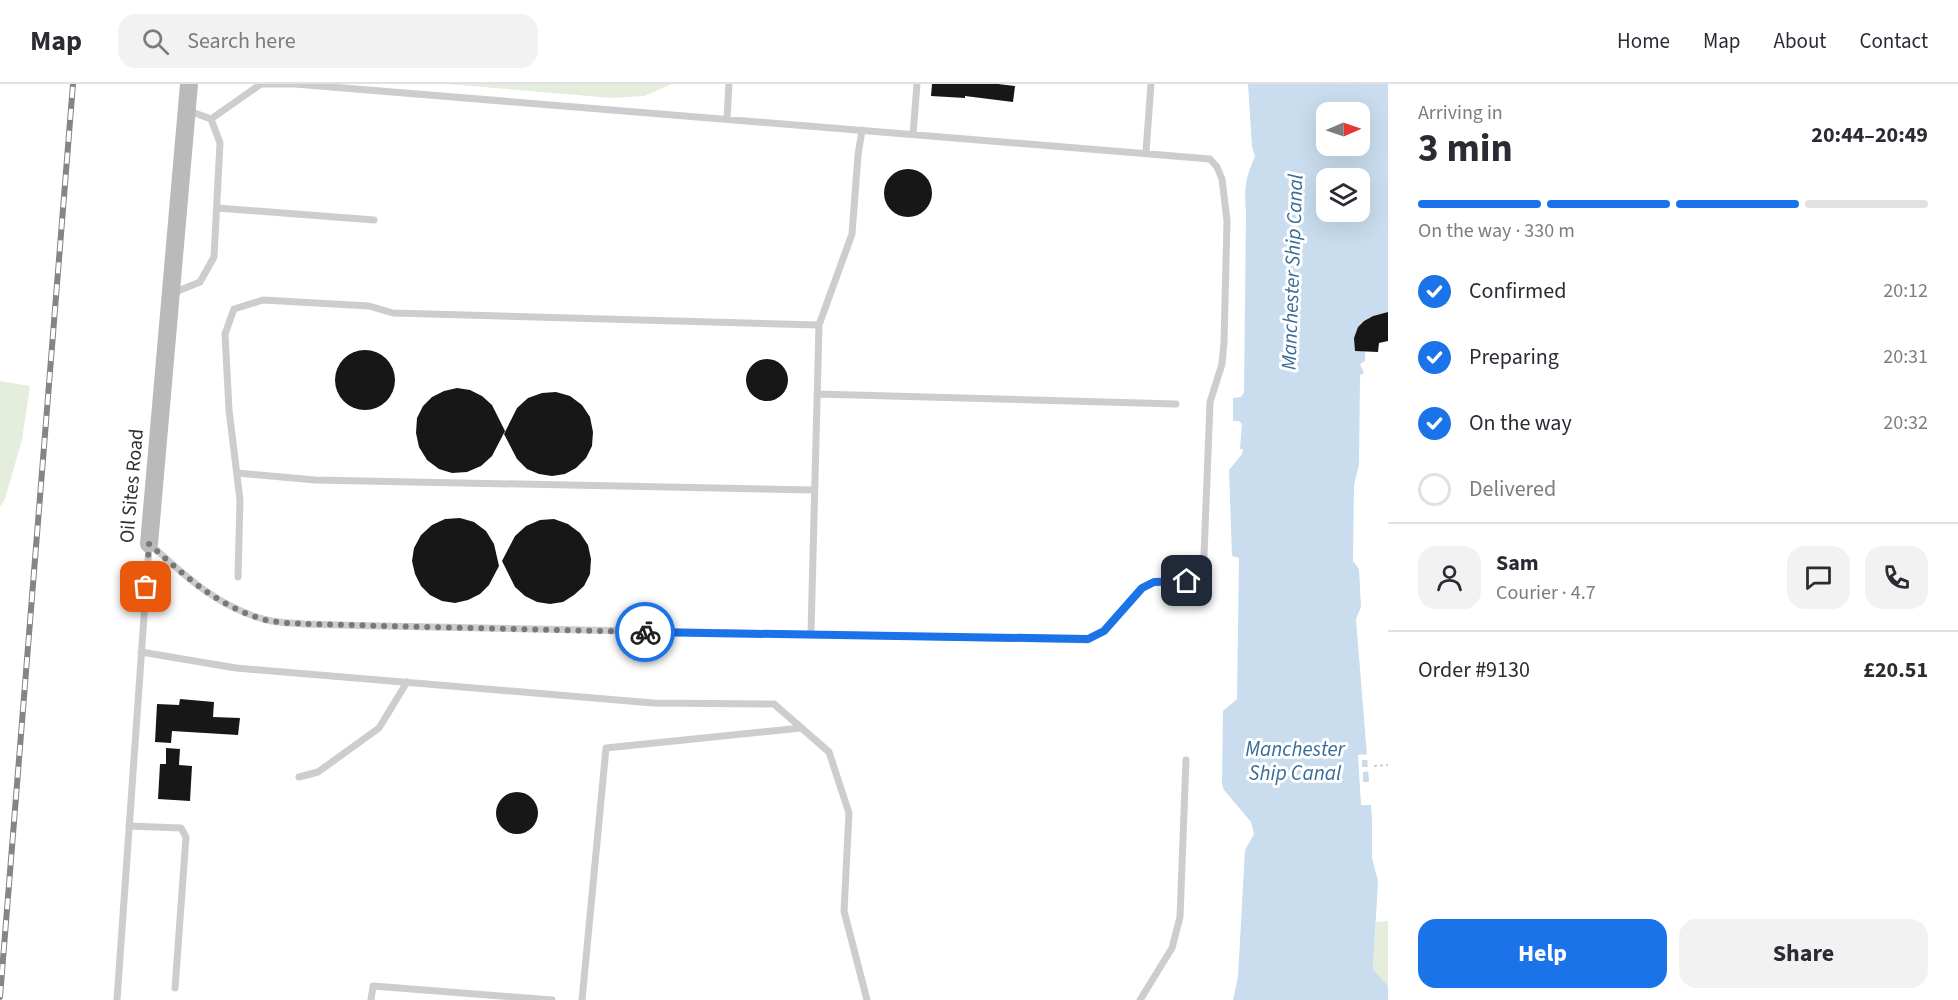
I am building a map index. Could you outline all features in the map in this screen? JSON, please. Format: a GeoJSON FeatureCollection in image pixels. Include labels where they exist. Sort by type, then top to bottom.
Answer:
{"type":"FeatureCollection","features":[{"type":"Feature","properties":{"kind":"street","name":"Oil Sites Road"},"geometry":{"type":"LineString","coordinates":[[149,544],[189,84]]}},
{"type":"Feature","properties":{"kind":"lane"},"geometry":{"type":"LineString","coordinates":[[149,544],[196,586],[232,607],[267,620],[304,624],[546,631],[810,633],[1088,639],[1104,631],[1142,588],[1154,582],[1203,581],[1210,402],[1222,364],[1224,342],[1227,221],[1222,179],[1217,167],[1210,159],[333,86],[261,84],[211,119]]}},
{"type":"Feature","properties":{"kind":"lane"},"geometry":{"type":"LineString","coordinates":[[727,119],[729,84]]}},
{"type":"Feature","properties":{"kind":"lane"},"geometry":{"type":"LineString","coordinates":[[913,134],[917,84]]}},
{"type":"Feature","properties":{"kind":"lane"},"geometry":{"type":"LineString","coordinates":[[1146,152],[1151,84]]}},
{"type":"Feature","properties":{"kind":"lane"},"geometry":{"type":"LineString","coordinates":[[171,294],[200,282],[214,257],[220,143],[211,119],[187,110]]}},
{"type":"Feature","properties":{"kind":"lane"},"geometry":{"type":"LineString","coordinates":[[810,633],[819,325],[852,234],[862,130]]}},
{"type":"Feature","properties":{"kind":"lane"},"geometry":{"type":"LineString","coordinates":[[217,208],[374,220]]}},
{"type":"Feature","properties":{"kind":"lane"},"geometry":{"type":"LineString","coordinates":[[238,577],[240,500],[229,410],[225,334],[234,309],[263,300],[369,306],[393,313],[819,325]]}},
{"type":"Feature","properties":{"kind":"lane"},"geometry":{"type":"LineString","coordinates":[[817,394],[1176,404]]}},
{"type":"Feature","properties":{"kind":"lane"},"geometry":{"type":"LineString","coordinates":[[237,473],[315,480],[814,490]]}},
{"type":"Feature","properties":{"kind":"lane","name":"Oil Sites Road"},"geometry":{"type":"LineString","coordinates":[[117,1000],[149,544]]}},
{"type":"Feature","properties":{"kind":"lane"},"geometry":{"type":"LineString","coordinates":[[141,652],[236,668],[653,703],[774,704],[829,752],[849,813],[844,911],[867,1000]]}},
{"type":"Feature","properties":{"kind":"lane"},"geometry":{"type":"LineString","coordinates":[[298,777],[318,772],[379,728],[407,682]]}},
{"type":"Feature","properties":{"kind":"lane"},"geometry":{"type":"LineString","coordinates":[[582,1000],[606,748],[801,728]]}},
{"type":"Feature","properties":{"kind":"lane"},"geometry":{"type":"LineString","coordinates":[[1140,1000],[1172,948],[1180,917],[1186,760]]}},
{"type":"Feature","properties":{"kind":"lane"},"geometry":{"type":"LineString","coordinates":[[129,826],[181,828],[186,837],[175,988]]}},
{"type":"Feature","properties":{"kind":"lane"},"geometry":{"type":"LineString","coordinates":[[371,1000],[373,986],[552,1000]]}},
{"type":"Feature","properties":{"kind":"path"},"geometry":{"type":"LineString","coordinates":[[1374,766],[1388,765]]}},
{"type":"Feature","properties":{"kind":"green space"},"geometry":{"type":"Polygon","coordinates":[[[447,84],[672,84],[644,96],[612,98],[447,84]]]}},
{"type":"Feature","properties":{"kind":"green space"},"geometry":{"type":"Polygon","coordinates":[[[0,381],[30,386],[22,440],[5,499],[0,507],[0,381]]]}},
{"type":"Feature","properties":{"kind":"green space"},"geometry":{"type":"Polygon","coordinates":[[[1388,921],[1388,986],[1373,969],[1376,922],[1388,921]]]}},
{"type":"Feature","properties":{"kind":"water","name":"Manchester Ship Canal"},"geometry":{"type":"Polygon","coordinates":[[[1248,84],[1388,84],[1388,312],[1366,319],[1356,334],[1355,351],[1365,351],[1365,361],[1360,364],[1364,373],[1360,375],[1359,465],[1354,485],[1353,561],[1359,569],[1361,607],[1356,619],[1372,818],[1372,858],[1378,881],[1373,969],[1388,986],[1388,1000],[1233,1000],[1238,977],[1245,850],[1254,834],[1251,822],[1224,790],[1222,784],[1223,711],[1237,699],[1239,558],[1232,556],[1229,470],[1242,454],[1243,449],[1240,449],[1242,424],[1239,421],[1233,421],[1233,398],[1241,397],[1244,392],[1245,190],[1255,156],[1252,147],[1248,84]]]}},
{"type":"Feature","properties":{"kind":"pier"},"geometry":{"type":"Polygon","coordinates":[[[1369,754],[1369,760],[1362,760],[1362,767],[1371,767],[1371,771],[1363,772],[1363,782],[1372,782],[1374,805],[1361,805],[1358,755],[1369,754]]]}},
{"type":"Feature","properties":{"kind":"building"},"geometry":{"type":"Polygon","coordinates":[[[932,84],[1015,86],[1013,102],[965,96],[965,98],[931,96],[932,84]]]}},
{"type":"Feature","properties":{"kind":"building"},"geometry":{"type":"Polygon","coordinates":[[[908,169],[925,176],[932,193],[925,210],[908,217],[891,210],[884,193],[891,176],[908,169]]]}},
{"type":"Feature","properties":{"kind":"building"},"geometry":{"type":"Polygon","coordinates":[[[1388,312],[1388,341],[1379,343],[1378,352],[1355,351],[1354,338],[1358,327],[1373,316],[1388,312]]]}},
{"type":"Feature","properties":{"kind":"building"},"geometry":{"type":"Polygon","coordinates":[[[365,350],[377,352],[390,363],[395,380],[393,392],[382,405],[365,410],[353,408],[340,397],[335,380],[337,368],[348,355],[365,350]]]}},
{"type":"Feature","properties":{"kind":"building"},"geometry":{"type":"Polygon","coordinates":[[[767,359],[782,365],[788,380],[782,395],[767,401],[752,395],[746,380],[752,365],[767,359]]]}},
{"type":"Feature","properties":{"kind":"building"},"geometry":{"type":"Polygon","coordinates":[[[457,388],[470,390],[482,396],[492,405],[505,431],[492,456],[481,466],[467,472],[452,473],[439,469],[427,460],[419,447],[416,433],[417,418],[423,406],[432,397],[457,388]]]}},
{"type":"Feature","properties":{"kind":"building"},"geometry":{"type":"Polygon","coordinates":[[[556,392],[570,396],[582,405],[590,417],[593,432],[592,446],[586,458],[576,468],[565,474],[552,476],[527,469],[517,459],[504,434],[517,408],[528,398],[542,393],[556,392]]]}},
{"type":"Feature","properties":{"kind":"building"},"geometry":{"type":"Polygon","coordinates":[[[460,518],[474,522],[486,531],[494,544],[499,566],[489,585],[480,594],[455,603],[442,601],[430,595],[421,586],[412,561],[414,548],[421,535],[432,525],[445,519],[460,518]]]}},
{"type":"Feature","properties":{"kind":"building"},"geometry":{"type":"Polygon","coordinates":[[[554,519],[568,524],[580,533],[588,545],[591,559],[590,574],[584,586],[563,602],[550,604],[537,602],[525,596],[515,587],[502,561],[515,536],[526,526],[540,520],[554,519]]]}},
{"type":"Feature","properties":{"kind":"building"},"geometry":{"type":"Polygon","coordinates":[[[180,699],[214,702],[213,717],[240,718],[238,735],[172,731],[171,743],[155,742],[157,704],[179,705],[180,699]]]}},
{"type":"Feature","properties":{"kind":"building"},"geometry":{"type":"Polygon","coordinates":[[[166,748],[180,749],[179,765],[192,766],[190,801],[158,799],[160,764],[166,764],[166,748]]]}},
{"type":"Feature","properties":{"kind":"building"},"geometry":{"type":"Polygon","coordinates":[[[517,792],[532,798],[538,813],[532,828],[517,834],[502,828],[496,813],[502,798],[517,792]]]}},
{"type":"Feature","properties":{"kind":"railway"},"geometry":{"type":"LineString","coordinates":[[0,997],[73,84]]}},
{"type":"Feature","properties":{"kind":"way so far"},"geometry":{"type":"LineString","coordinates":[[146,587],[149,544],[196,586],[232,607],[267,620],[304,624],[645,632]]}},
{"type":"Feature","properties":{"kind":"route"},"geometry":{"type":"LineString","coordinates":[[645,632],[1088,639],[1104,631],[1142,588],[1154,582],[1187,581]]}}]}
